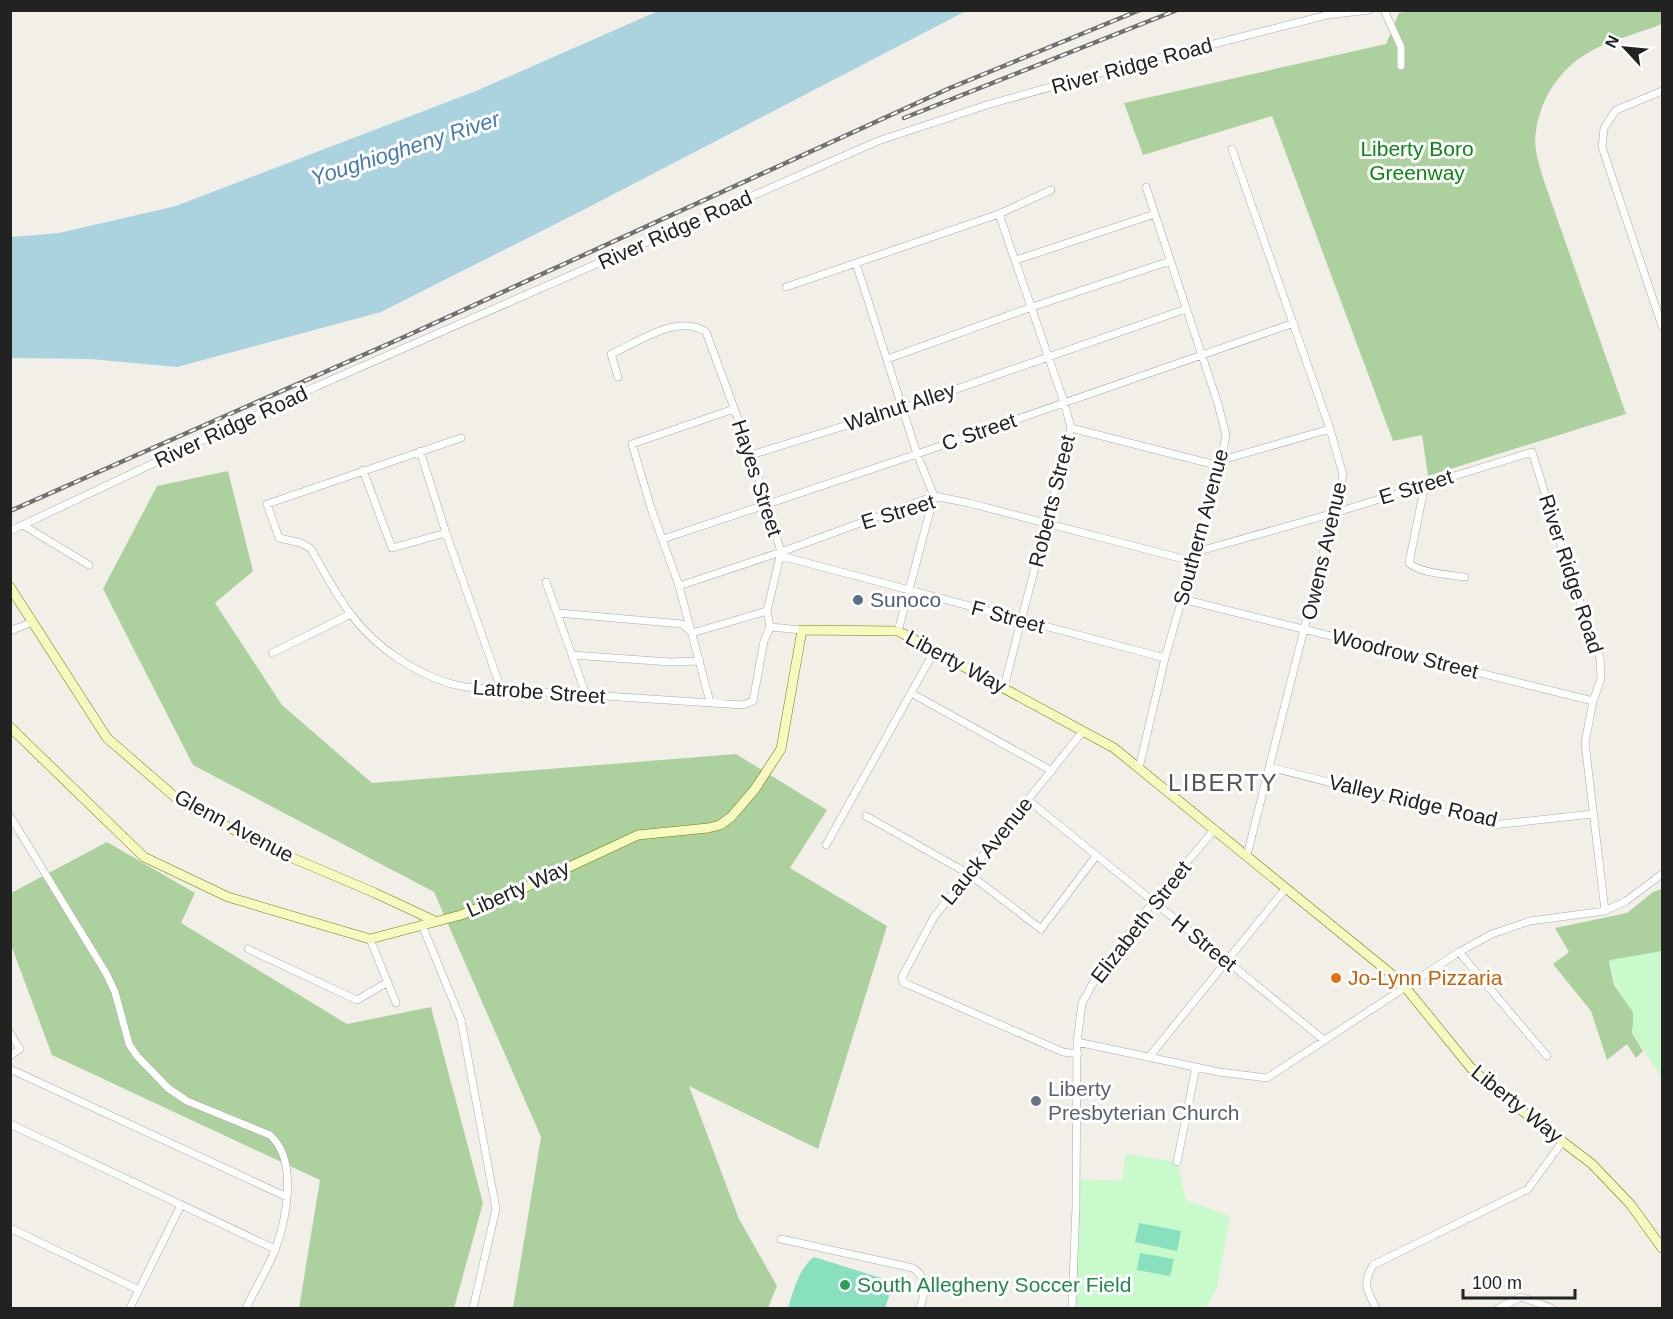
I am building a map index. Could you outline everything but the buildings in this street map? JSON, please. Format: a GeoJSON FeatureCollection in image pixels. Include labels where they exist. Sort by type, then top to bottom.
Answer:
{"type":"FeatureCollection","features":[{"type":"Feature","properties":{"kind":"street","name":"River Ridge Road"},"geometry":{"type":"LineString","coordinates":[[10,531],[315,387],[878,141],[946,117],[1108,71],[1327,15],[1369,10]]}},
{"type":"Feature","properties":{"kind":"street"},"geometry":{"type":"LineString","coordinates":[[1384,10],[1401,47],[1401,66]]}},
{"type":"Feature","properties":{"kind":"street"},"geometry":{"type":"LineString","coordinates":[[1662,91],[1616,110],[1604,128],[1602,147],[1662,326]]}},
{"type":"Feature","properties":{"kind":"street","name":"Owens Avenue"},"geometry":{"type":"LineString","coordinates":[[1232,149],[1294,323],[1343,475],[1246,855]]}},
{"type":"Feature","properties":{"kind":"street","name":"Southern Avenue"},"geometry":{"type":"LineString","coordinates":[[1139,768],[1165,658],[1221,463],[1226,435],[1202,354],[1146,187]]}},
{"type":"Feature","properties":{"kind":"street"},"geometry":{"type":"LineString","coordinates":[[786,287],[999,214],[1051,190]]}},
{"type":"Feature","properties":{"kind":"street","name":"Roberts Street"},"geometry":{"type":"LineString","coordinates":[[999,214],[1071,428],[1004,687]]}},
{"type":"Feature","properties":{"kind":"street"},"geometry":{"type":"LineString","coordinates":[[1016,260],[1155,214]]}},
{"type":"Feature","properties":{"kind":"street"},"geometry":{"type":"LineString","coordinates":[[887,358],[1170,261]]}},
{"type":"Feature","properties":{"kind":"street"},"geometry":{"type":"LineString","coordinates":[[856,263],[917,454],[934,496],[898,631]]}},
{"type":"Feature","properties":{"kind":"street","name":"Walnut Alley"},"geometry":{"type":"LineString","coordinates":[[751,455],[902,408],[1186,309]]}},
{"type":"Feature","properties":{"kind":"street","name":"C Street"},"geometry":{"type":"LineString","coordinates":[[663,539],[917,454],[1294,323]]}},
{"type":"Feature","properties":{"kind":"street","name":"Hayes Street"},"geometry":{"type":"LineString","coordinates":[[618,377],[611,354],[662,331],[684,324],[697,326],[706,332],[751,455],[781,554],[767,611],[770,627]]}},
{"type":"Feature","properties":{"kind":"street"},"geometry":{"type":"LineString","coordinates":[[710,702],[679,586],[651,508],[632,444],[734,409]]}},
{"type":"Feature","properties":{"kind":"street"},"geometry":{"type":"LineString","coordinates":[[1071,428],[1221,463],[1330,429]]}},
{"type":"Feature","properties":{"kind":"street"},"geometry":{"type":"LineString","coordinates":[[446,533],[392,548],[363,470],[461,438]]}},
{"type":"Feature","properties":{"kind":"street"},"geometry":{"type":"LineString","coordinates":[[420,452],[501,689]]}},
{"type":"Feature","properties":{"kind":"street","name":"River Ridge Road"},"geometry":{"type":"LineString","coordinates":[[1532,452],[1571,577],[1600,658],[1601,679],[1593,701],[1585,743],[1605,911]]}},
{"type":"Feature","properties":{"kind":"street","name":"E Street"},"geometry":{"type":"LineString","coordinates":[[1196,552],[1334,513],[1532,452]]}},
{"type":"Feature","properties":{"kind":"street","name":"Latrobe Street"},"geometry":{"type":"LineString","coordinates":[[363,470],[267,504],[279,538],[301,543],[311,549],[351,614],[369,635],[390,652],[437,680],[465,687],[743,705],[753,701],[764,641],[770,627]]}},
{"type":"Feature","properties":{"kind":"street"},"geometry":{"type":"LineString","coordinates":[[1425,484],[1409,563],[1420,570],[1465,577]]}},
{"type":"Feature","properties":{"kind":"street","name":"E Street"},"geometry":{"type":"LineString","coordinates":[[679,586],[781,554],[934,496],[1191,561]]}},
{"type":"Feature","properties":{"kind":"street"},"geometry":{"type":"LineString","coordinates":[[23,525],[89,565]]}},
{"type":"Feature","properties":{"kind":"street","name":"F Street"},"geometry":{"type":"LineString","coordinates":[[781,554],[1021,621],[1165,658]]}},
{"type":"Feature","properties":{"kind":"street"},"geometry":{"type":"LineString","coordinates":[[546,582],[586,695]]}},
{"type":"Feature","properties":{"kind":"street","name":"Glenn Avenue"},"geometry":{"type":"LineString","coordinates":[[10,587],[107,738],[182,803],[269,848],[435,921]]}},
{"type":"Feature","properties":{"kind":"street","name":"Woodrow Street"},"geometry":{"type":"LineString","coordinates":[[1182,599],[1593,701]]}},
{"type":"Feature","properties":{"kind":"street"},"geometry":{"type":"LineString","coordinates":[[692,633],[767,611]]}},
{"type":"Feature","properties":{"kind":"street"},"geometry":{"type":"LineString","coordinates":[[558,613],[682,624],[692,633]]}},
{"type":"Feature","properties":{"kind":"street"},"geometry":{"type":"LineString","coordinates":[[272,653],[351,614]]}},
{"type":"Feature","properties":{"kind":"street"},"geometry":{"type":"LineString","coordinates":[[10,632],[32,622]]}},
{"type":"Feature","properties":{"kind":"street"},"geometry":{"type":"LineString","coordinates":[[770,627],[802,630]]}},
{"type":"Feature","properties":{"kind":"street","name":"Liberty Way"},"geometry":{"type":"LineString","coordinates":[[370,939],[461,915],[638,835],[708,828],[731,818],[755,789],[781,749],[802,630],[898,631],[1114,748],[1215,829],[1405,987],[1471,1068],[1495,1090],[1592,1164],[1616,1188],[1662,1248]]}},
{"type":"Feature","properties":{"kind":"street"},"geometry":{"type":"LineString","coordinates":[[826,845],[935,651]]}},
{"type":"Feature","properties":{"kind":"street"},"geometry":{"type":"LineString","coordinates":[[572,655],[700,662]]}},
{"type":"Feature","properties":{"kind":"street"},"geometry":{"type":"LineString","coordinates":[[911,693],[1052,771]]}},
{"type":"Feature","properties":{"kind":"street"},"geometry":{"type":"LineString","coordinates":[[10,727],[144,857],[228,897],[370,939],[396,1003]]}},
{"type":"Feature","properties":{"kind":"street","name":"Lauck Avenue"},"geometry":{"type":"LineString","coordinates":[[1078,1054],[1064,1052],[909,985],[903,982],[902,977],[934,917],[1083,731]]}},
{"type":"Feature","properties":{"kind":"street","name":"Valley Ridge Road"},"geometry":{"type":"LineString","coordinates":[[1270,767],[1493,825],[1593,814]]}},
{"type":"Feature","properties":{"kind":"street","name":"H Street"},"geometry":{"type":"LineString","coordinates":[[1028,800],[1324,1040]]}},
{"type":"Feature","properties":{"kind":"street"},"geometry":{"type":"LineString","coordinates":[[10,816],[106,973],[115,992],[124,1033],[137,1056],[168,1088],[187,1101],[270,1135],[278,1142],[288,1170],[287,1197],[275,1249],[246,1308]]}},
{"type":"Feature","properties":{"kind":"street"},"geometry":{"type":"LineString","coordinates":[[866,816],[969,874],[1041,929],[1096,856]]}},
{"type":"Feature","properties":{"kind":"street","name":"Elizabeth Street"},"geometry":{"type":"LineString","coordinates":[[1072,1308],[1076,1206],[1077,1042],[1081,1009],[1087,991],[1098,974],[1153,902],[1215,829]]}},
{"type":"Feature","properties":{"kind":"street"},"geometry":{"type":"LineString","coordinates":[[1077,1042],[1219,1072],[1267,1078],[1459,952],[1492,934],[1530,921],[1605,911],[1626,901],[1662,874]]}},
{"type":"Feature","properties":{"kind":"street"},"geometry":{"type":"LineString","coordinates":[[1149,1057],[1286,888]]}},
{"type":"Feature","properties":{"kind":"street"},"geometry":{"type":"LineString","coordinates":[[422,925],[461,1020],[496,1209],[473,1308]]}},
{"type":"Feature","properties":{"kind":"street"},"geometry":{"type":"LineString","coordinates":[[248,948],[357,1000],[388,982]]}},
{"type":"Feature","properties":{"kind":"street"},"geometry":{"type":"LineString","coordinates":[[1459,952],[1547,1056]]}},
{"type":"Feature","properties":{"kind":"street"},"geometry":{"type":"LineString","coordinates":[[10,1033],[20,1048],[10,1056]]}},
{"type":"Feature","properties":{"kind":"street"},"geometry":{"type":"LineString","coordinates":[[1177,1162],[1196,1067]]}},
{"type":"Feature","properties":{"kind":"street"},"geometry":{"type":"LineString","coordinates":[[10,1070],[287,1197]]}},
{"type":"Feature","properties":{"kind":"street"},"geometry":{"type":"LineString","coordinates":[[10,1124],[275,1249]]}},
{"type":"Feature","properties":{"kind":"street"},"geometry":{"type":"LineString","coordinates":[[1376,1308],[1366,1287],[1367,1276],[1373,1265],[1528,1189],[1563,1141]]}},
{"type":"Feature","properties":{"kind":"street"},"geometry":{"type":"LineString","coordinates":[[130,1308],[181,1205]]}},
{"type":"Feature","properties":{"kind":"street"},"geometry":{"type":"LineString","coordinates":[[10,1228],[139,1290]]}},
{"type":"Feature","properties":{"kind":"street"},"geometry":{"type":"LineString","coordinates":[[781,1239],[913,1268],[919,1272],[923,1280],[924,1296],[920,1308]]}},
{"type":"Feature","properties":{"kind":"street"},"geometry":{"type":"LineString","coordinates":[[1499,1308],[1521,1298],[1551,1308]]}},
{"type":"Feature","properties":{"kind":"green space","name":"Liberty Boro Greenway"},"geometry":{"type":"Polygon","coordinates":[[[1414,11],[1662,11],[1662,24],[1593,50],[1572,64],[1548,94],[1535,137],[1537,156],[1544,181],[1626,414],[1428,476],[1422,435],[1393,441],[1272,116],[1143,155],[1124,103],[1386,44],[1399,13],[1414,11]]]}},
{"type":"Feature","properties":{"kind":"green space"},"geometry":{"type":"Polygon","coordinates":[[[228,471],[253,571],[215,603],[282,705],[372,783],[736,754],[827,810],[790,868],[887,926],[818,1149],[689,1086],[739,1219],[777,1286],[768,1308],[513,1308],[541,1137],[434,892],[193,765],[103,589],[157,486],[228,471]]]}},
{"type":"Feature","properties":{"kind":"green space"},"geometry":{"type":"Polygon","coordinates":[[[107,842],[195,893],[181,923],[347,1024],[431,1007],[483,1203],[454,1308],[299,1308],[320,1180],[52,1055],[11,945],[11,893],[107,842]]]}},
{"type":"Feature","properties":{"kind":"green space"},"geometry":{"type":"Polygon","coordinates":[[[1662,889],[1662,952],[1609,961],[1614,985],[1634,1013],[1632,1033],[1643,1051],[1636,1058],[1627,1044],[1607,1060],[1591,1011],[1553,964],[1569,952],[1555,928],[1627,913],[1653,892],[1662,889]]]}},
{"type":"Feature","properties":{"kind":"green space"},"geometry":{"type":"Polygon","coordinates":[[[1662,951],[1662,1078],[1633,1034],[1633,1012],[1615,985],[1610,960],[1662,951]]]}},
{"type":"Feature","properties":{"kind":"green space"},"geometry":{"type":"Polygon","coordinates":[[[1126,1154],[1177,1162],[1186,1200],[1230,1216],[1217,1288],[1206,1308],[1072,1308],[1076,1179],[1122,1181],[1126,1154]]]}},
{"type":"Feature","properties":{"kind":"green space"},"geometry":{"type":"Polygon","coordinates":[[[1139,1223],[1181,1231],[1177,1251],[1135,1242],[1139,1223]]]}},
{"type":"Feature","properties":{"kind":"green space"},"geometry":{"type":"Polygon","coordinates":[[[1140,1253],[1174,1259],[1170,1276],[1137,1270],[1140,1253]]]}},
{"type":"Feature","properties":{"kind":"green space","name":"South Allegheny Soccer Field"},"geometry":{"type":"Polygon","coordinates":[[[814,1257],[894,1282],[885,1308],[788,1308],[800,1274],[814,1257]]]}},
{"type":"Feature","properties":{"kind":"water","name":"Youghiogheny River"},"geometry":{"type":"Polygon","coordinates":[[[658,11],[966,11],[381,312],[177,367],[90,359],[11,358],[11,237],[59,233],[176,206],[476,91],[658,11]]]}},
{"type":"Feature","properties":{"kind":"railway"},"geometry":{"type":"LineString","coordinates":[[10,511],[404,337],[950,88],[1140,10]]}},
{"type":"Feature","properties":{"kind":"railway"},"geometry":{"type":"LineString","coordinates":[[904,118],[1177,10]]}},
{"type":"Feature","properties":{"kind":"place","name":"Sunoco"},"geometry":{"type":"Point","coordinates":[858,600]}},
{"type":"Feature","properties":{"kind":"place","name":"Jo-Lynn Pizzaria"},"geometry":{"type":"Point","coordinates":[1336,978]}},
{"type":"Feature","properties":{"kind":"place","name":"Liberty Presbyterian Church"},"geometry":{"type":"Point","coordinates":[1036,1101]}},
{"type":"Feature","properties":{"kind":"place","name":"South Allegheny Soccer Field"},"geometry":{"type":"Point","coordinates":[845,1285]}},
{"type":"Feature","properties":{"kind":"district","name":"LIBERTY"},"geometry":{"type":"Point","coordinates":[1223,783]}}]}
